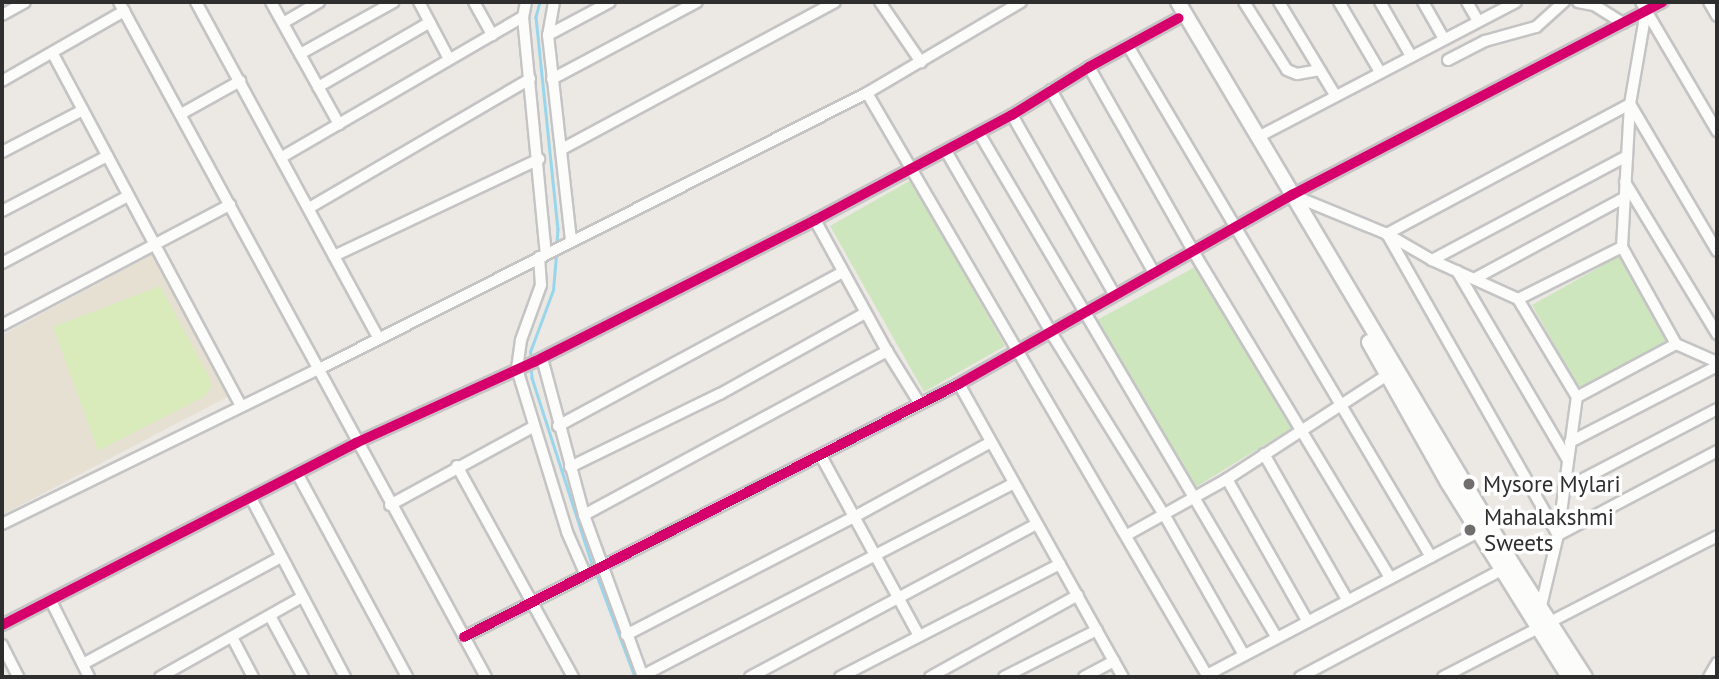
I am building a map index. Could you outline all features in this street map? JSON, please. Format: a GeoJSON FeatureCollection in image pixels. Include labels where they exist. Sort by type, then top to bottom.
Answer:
{"type":"FeatureCollection","features":[{"type":"Feature","properties":{"kind":"street"},"geometry":{"type":"LineString","coordinates":[[2,15],[25,2]]}},
{"type":"Feature","properties":{"kind":"street"},"geometry":{"type":"LineString","coordinates":[[196,2],[378,337]]}},
{"type":"Feature","properties":{"kind":"street"},"geometry":{"type":"LineString","coordinates":[[271,2],[339,124]]}},
{"type":"Feature","properties":{"kind":"street"},"geometry":{"type":"LineString","coordinates":[[283,23],[319,2]]}},
{"type":"Feature","properties":{"kind":"street"},"geometry":{"type":"LineString","coordinates":[[300,54],[394,2]]}},
{"type":"Feature","properties":{"kind":"street"},"geometry":{"type":"LineString","coordinates":[[419,2],[450,58]]}},
{"type":"Feature","properties":{"kind":"street"},"geometry":{"type":"LineString","coordinates":[[474,2],[492,35]]}},
{"type":"Feature","properties":{"kind":"street"},"geometry":{"type":"LineString","coordinates":[[526,2],[523,17],[539,159],[542,255],[541,285],[521,340],[529,364],[558,426],[584,515],[642,677],[1014,483]]}},
{"type":"Feature","properties":{"kind":"street"},"geometry":{"type":"LineString","coordinates":[[554,2],[548,34],[571,242]]}},
{"type":"Feature","properties":{"kind":"street"},"geometry":{"type":"LineString","coordinates":[[548,34],[610,2]]}},
{"type":"Feature","properties":{"kind":"street"},"geometry":{"type":"LineString","coordinates":[[552,79],[697,2]]}},
{"type":"Feature","properties":{"kind":"street"},"geometry":{"type":"LineString","coordinates":[[562,149],[835,2]]}},
{"type":"Feature","properties":{"kind":"street"},"geometry":{"type":"LineString","coordinates":[[880,2],[921,62]]}},
{"type":"Feature","properties":{"kind":"street"},"geometry":{"type":"LineString","coordinates":[[2,523],[317,370],[867,93],[1021,2]]}},
{"type":"Feature","properties":{"kind":"street"},"geometry":{"type":"LineString","coordinates":[[1170,2],[1289,196],[1541,620],[1569,677]]}},
{"type":"Feature","properties":{"kind":"street"},"geometry":{"type":"LineString","coordinates":[[1178,2],[1258,137],[1387,375],[1478,532],[1501,570],[1585,677]]}},
{"type":"Feature","properties":{"kind":"street"},"geometry":{"type":"LineString","coordinates":[[1244,2],[1287,70],[1297,74],[1320,70]]}},
{"type":"Feature","properties":{"kind":"street"},"geometry":{"type":"LineString","coordinates":[[1279,2],[1335,96]]}},
{"type":"Feature","properties":{"kind":"street"},"geometry":{"type":"LineString","coordinates":[[1339,2],[1380,72]]}},
{"type":"Feature","properties":{"kind":"street"},"geometry":{"type":"LineString","coordinates":[[1380,2],[1411,56]]}},
{"type":"Feature","properties":{"kind":"street"},"geometry":{"type":"LineString","coordinates":[[1423,2],[1444,39]]}},
{"type":"Feature","properties":{"kind":"street"},"geometry":{"type":"LineString","coordinates":[[1467,2],[1478,21]]}},
{"type":"Feature","properties":{"kind":"street"},"geometry":{"type":"LineString","coordinates":[[1448,60],[1485,41],[1536,27],[1564,2]]}},
{"type":"Feature","properties":{"kind":"street"},"geometry":{"type":"LineString","coordinates":[[1578,2],[1602,8],[1623,23]]}},
{"type":"Feature","properties":{"kind":"street"},"geometry":{"type":"LineString","coordinates":[[464,637],[960,384],[1052,334],[1114,294],[1234,230],[1289,196],[1623,23],[1644,6],[1663,2]]}},
{"type":"Feature","properties":{"kind":"street"},"geometry":{"type":"LineString","coordinates":[[1709,2],[1717,16]]}},
{"type":"Feature","properties":{"kind":"street"},"geometry":{"type":"LineString","coordinates":[[1258,137],[1509,3]]}},
{"type":"Feature","properties":{"kind":"street"},"geometry":{"type":"LineString","coordinates":[[2,81],[53,54],[122,6],[356,443],[486,677]]}},
{"type":"Feature","properties":{"kind":"street"},"geometry":{"type":"LineString","coordinates":[[1644,6],[1630,104],[1622,247],[1676,344],[1717,364]]}},
{"type":"Feature","properties":{"kind":"street"},"geometry":{"type":"LineString","coordinates":[[1644,6],[1717,131]]}},
{"type":"Feature","properties":{"kind":"street"},"geometry":{"type":"LineString","coordinates":[[282,157],[523,17]]}},
{"type":"Feature","properties":{"kind":"street"},"geometry":{"type":"LineString","coordinates":[[2,625],[356,443],[529,364],[815,220],[1012,115],[1089,67],[1180,18]]}},
{"type":"Feature","properties":{"kind":"street"},"geometry":{"type":"LineString","coordinates":[[318,87],[430,22]]}},
{"type":"Feature","properties":{"kind":"street"},"geometry":{"type":"LineString","coordinates":[[1128,46],[1234,230],[1431,557]]}},
{"type":"Feature","properties":{"kind":"street"},"geometry":{"type":"LineString","coordinates":[[53,54],[241,406]]}},
{"type":"Feature","properties":{"kind":"street"},"geometry":{"type":"LineString","coordinates":[[1089,67],[1193,251],[1390,578]]}},
{"type":"Feature","properties":{"kind":"street"},"geometry":{"type":"LineString","coordinates":[[309,208],[530,79]]}},
{"type":"Feature","properties":{"kind":"street"},"geometry":{"type":"LineString","coordinates":[[181,114],[240,81]]}},
{"type":"Feature","properties":{"kind":"street"},"geometry":{"type":"LineString","coordinates":[[1051,90],[1154,273]]}},
{"type":"Feature","properties":{"kind":"street"},"geometry":{"type":"LineString","coordinates":[[867,93],[1020,351],[1207,676],[1478,532]]}},
{"type":"Feature","properties":{"kind":"street"},"geometry":{"type":"LineString","coordinates":[[1387,234],[1630,104]]}},
{"type":"Feature","properties":{"kind":"street"},"geometry":{"type":"LineString","coordinates":[[1630,104],[1717,251]]}},
{"type":"Feature","properties":{"kind":"street"},"geometry":{"type":"LineString","coordinates":[[2,152],[83,110]]}},
{"type":"Feature","properties":{"kind":"street"},"geometry":{"type":"LineString","coordinates":[[1012,115],[1114,294]]}},
{"type":"Feature","properties":{"kind":"street"},"geometry":{"type":"LineString","coordinates":[[979,133],[1277,638]]}},
{"type":"Feature","properties":{"kind":"street"},"geometry":{"type":"LineString","coordinates":[[946,151],[1052,334],[1164,516],[1244,656]]}},
{"type":"Feature","properties":{"kind":"street"},"geometry":{"type":"LineString","coordinates":[[2,211],[107,156]]}},
{"type":"Feature","properties":{"kind":"street"},"geometry":{"type":"LineString","coordinates":[[1432,260],[1627,156]]}},
{"type":"Feature","properties":{"kind":"street"},"geometry":{"type":"LineString","coordinates":[[334,256],[539,159]]}},
{"type":"Feature","properties":{"kind":"street"},"geometry":{"type":"LineString","coordinates":[[1625,182],[1717,334]]}},
{"type":"Feature","properties":{"kind":"street"},"geometry":{"type":"LineString","coordinates":[[2,263],[128,196]]}},
{"type":"Feature","properties":{"kind":"street"},"geometry":{"type":"LineString","coordinates":[[1289,196],[1387,234],[1432,260],[1518,299],[1577,397],[1566,488],[1541,620]]}},
{"type":"Feature","properties":{"kind":"street"},"geometry":{"type":"LineString","coordinates":[[1474,279],[1624,198]]}},
{"type":"Feature","properties":{"kind":"street"},"geometry":{"type":"LineString","coordinates":[[2,325],[230,205]]}},
{"type":"Feature","properties":{"kind":"street"},"geometry":{"type":"LineString","coordinates":[[815,220],[865,313],[920,404]]}},
{"type":"Feature","properties":{"kind":"street"},"geometry":{"type":"LineString","coordinates":[[1387,234],[1558,535]]}},
{"type":"Feature","properties":{"kind":"street"},"geometry":{"type":"LineString","coordinates":[[1518,299],[1622,247]]}},
{"type":"Feature","properties":{"kind":"street"},"geometry":{"type":"LineString","coordinates":[[1457,271],[1568,460]]}},
{"type":"Feature","properties":{"kind":"street"},"geometry":{"type":"LineString","coordinates":[[558,426],[843,272]]}},
{"type":"Feature","properties":{"kind":"street"},"geometry":{"type":"LineString","coordinates":[[570,467],[720,394],[865,313]]}},
{"type":"Feature","properties":{"kind":"street"},"geometry":{"type":"LineString","coordinates":[[1577,397],[1676,344]]}},
{"type":"Feature","properties":{"kind":"street"},"geometry":{"type":"LineString","coordinates":[[584,515],[887,351]]}},
{"type":"Feature","properties":{"kind":"street"},"geometry":{"type":"LineString","coordinates":[[529,364],[533,426],[567,532],[585,573]]}},
{"type":"Feature","properties":{"kind":"street"},"geometry":{"type":"LineString","coordinates":[[1570,442],[1717,364]]}},
{"type":"Feature","properties":{"kind":"street"},"geometry":{"type":"LineString","coordinates":[[1126,535],[1227,479],[1387,375]]}},
{"type":"Feature","properties":{"kind":"street"},"geometry":{"type":"LineString","coordinates":[[960,384],[1123,677]]}},
{"type":"Feature","properties":{"kind":"street"},"geometry":{"type":"LineString","coordinates":[[1566,488],[1717,409]]}},
{"type":"Feature","properties":{"kind":"street"},"geometry":{"type":"LineString","coordinates":[[390,505],[533,426]]}},
{"type":"Feature","properties":{"kind":"street"},"geometry":{"type":"LineString","coordinates":[[626,635],[854,517],[991,442]]}},
{"type":"Feature","properties":{"kind":"street"},"geometry":{"type":"LineString","coordinates":[[1558,535],[1717,451]]}},
{"type":"Feature","properties":{"kind":"street"},"geometry":{"type":"LineString","coordinates":[[1264,454],[1348,601]]}},
{"type":"Feature","properties":{"kind":"street"},"geometry":{"type":"LineString","coordinates":[[821,456],[919,636]]}},
{"type":"Feature","properties":{"kind":"street"},"geometry":{"type":"LineString","coordinates":[[457,466],[573,677]]}},
{"type":"Feature","properties":{"kind":"street"},"geometry":{"type":"LineString","coordinates":[[298,475],[407,677]]}},
{"type":"Feature","properties":{"kind":"street"},"geometry":{"type":"LineString","coordinates":[[1227,479],[1308,622]]}},
{"type":"Feature","properties":{"kind":"street"},"geometry":{"type":"LineString","coordinates":[[251,498],[345,677]]}},
{"type":"Feature","properties":{"kind":"street"},"geometry":{"type":"LineString","coordinates":[[750,677],[1037,524]]}},
{"type":"Feature","properties":{"kind":"street"},"geometry":{"type":"LineString","coordinates":[[1443,677],[1541,620],[1717,536]]}},
{"type":"Feature","properties":{"kind":"street"},"geometry":{"type":"LineString","coordinates":[[83,664],[281,557]]}},
{"type":"Feature","properties":{"kind":"street"},"geometry":{"type":"LineString","coordinates":[[841,677],[1060,564]]}},
{"type":"Feature","properties":{"kind":"street"},"geometry":{"type":"LineString","coordinates":[[1300,677],[1501,570]]}},
{"type":"Feature","properties":{"kind":"street"},"geometry":{"type":"LineString","coordinates":[[930,677],[1078,595]]}},
{"type":"Feature","properties":{"kind":"street"},"geometry":{"type":"LineString","coordinates":[[160,677],[177,673],[232,636],[302,597]]}},
{"type":"Feature","properties":{"kind":"street"},"geometry":{"type":"LineString","coordinates":[[51,601],[89,677]]}},
{"type":"Feature","properties":{"kind":"street"},"geometry":{"type":"LineString","coordinates":[[270,616],[303,677]]}},
{"type":"Feature","properties":{"kind":"street"},"geometry":{"type":"LineString","coordinates":[[1004,677],[1097,630]]}},
{"type":"Feature","properties":{"kind":"street"},"geometry":{"type":"LineString","coordinates":[[232,636],[253,677]]}},
{"type":"Feature","properties":{"kind":"street"},"geometry":{"type":"LineString","coordinates":[[2,645],[18,677]]}},
{"type":"Feature","properties":{"kind":"street"},"geometry":{"type":"LineString","coordinates":[[1084,677],[1114,662]]}},
{"type":"Feature","properties":{"kind":"street"},"geometry":{"type":"LineString","coordinates":[[1709,677],[1717,663]]}},
{"type":"Feature","properties":{"kind":"shaded area"},"geometry":{"type":"Polygon","coordinates":[[[153,254],[229,396],[2,515],[2,335],[153,254]]]}},
{"type":"Feature","properties":{"kind":"green space"},"geometry":{"type":"Polygon","coordinates":[[[911,180],[1005,346],[924,392],[830,226],[911,180]]]}},
{"type":"Feature","properties":{"kind":"green space"},"geometry":{"type":"Polygon","coordinates":[[[1619,256],[1667,342],[1580,391],[1532,305],[1619,256]]]}},
{"type":"Feature","properties":{"kind":"green space"},"geometry":{"type":"Polygon","coordinates":[[[1197,266],[1295,426],[1196,487],[1097,320],[1197,266]]]}},
{"type":"Feature","properties":{"kind":"green space"},"geometry":{"type":"Polygon","coordinates":[[[160,286],[210,379],[211,387],[205,396],[98,451],[53,327],[160,286]]]}},
{"type":"Feature","properties":{"kind":"waterway"},"geometry":{"type":"LineString","coordinates":[[540,2],[536,17],[558,229],[557,245]]}},
{"type":"Feature","properties":{"kind":"waterway"},"geometry":{"type":"LineString","coordinates":[[531,360],[530,352],[553,290],[556,255]]}},
{"type":"Feature","properties":{"kind":"waterway"},"geometry":{"type":"LineString","coordinates":[[531,366],[532,378],[593,567]]}},
{"type":"Feature","properties":{"kind":"waterway"},"geometry":{"type":"LineString","coordinates":[[596,573],[635,677]]}},
{"type":"Feature","properties":{"kind":"cycle path"},"geometry":{"type":"LineString","coordinates":[[464,637],[959,384],[1292,195],[1663,2]]}},
{"type":"Feature","properties":{"kind":"cycle path"},"geometry":{"type":"LineString","coordinates":[[2,625],[356,443],[534,362],[815,220],[1012,115],[1089,67],[1179,18]]}},
{"type":"Feature","properties":{"kind":"place","name":"Mysore Mylari"},"geometry":{"type":"Point","coordinates":[1469,484]}},
{"type":"Feature","properties":{"kind":"place","name":"Mahalakshmi Sweets"},"geometry":{"type":"Point","coordinates":[1470,530]}}]}
